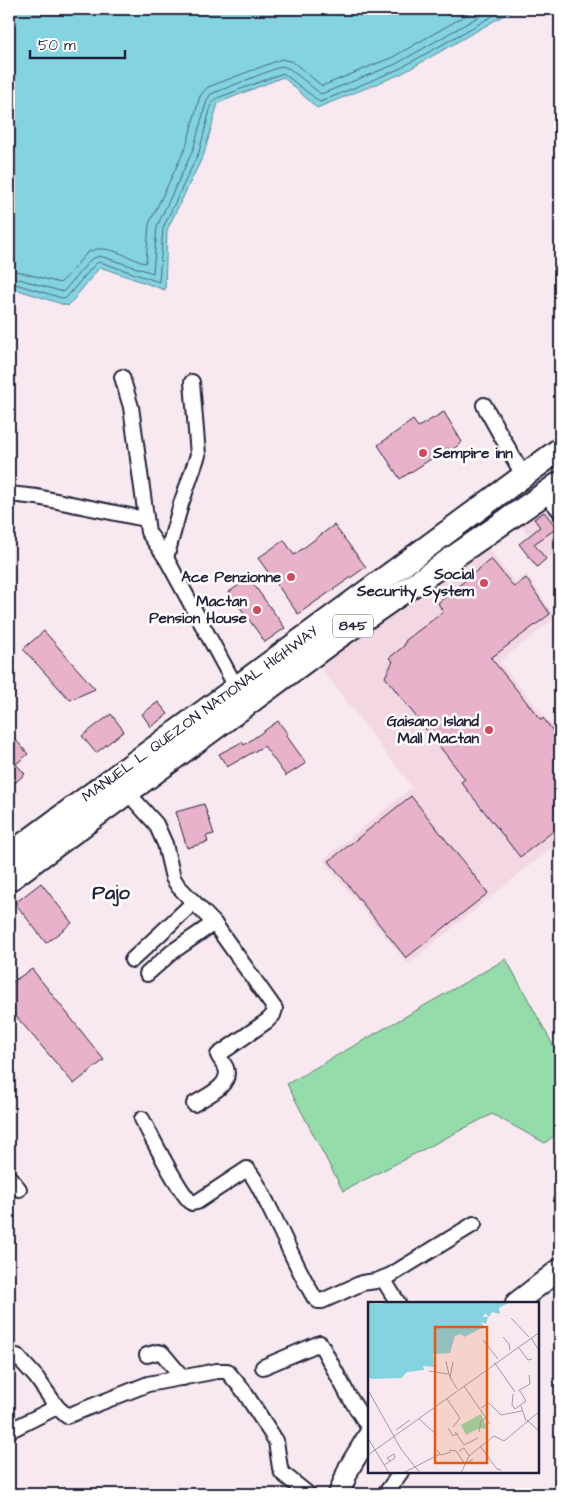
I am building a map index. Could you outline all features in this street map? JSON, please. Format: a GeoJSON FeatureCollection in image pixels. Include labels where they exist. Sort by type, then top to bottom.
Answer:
{"type":"FeatureCollection","features":[{"type":"Feature","properties":{"kind":"main road","name":"MANUEL L. QUEZON NATIONAL HIGHWAY"},"geometry":{"type":"LineString","coordinates":[[9,880],[128,793],[143,768],[236,687],[560,449]]}},
{"type":"Feature","properties":{"kind":"main road","name":"MANUEL L. QUEZON NATIONAL HIGHWAY"},"geometry":{"type":"LineString","coordinates":[[9,855],[143,768],[336,638],[552,488]]}},
{"type":"Feature","properties":{"kind":"street"},"geometry":{"type":"LineString","coordinates":[[122,378],[131,407],[148,532],[166,558],[236,687]]}},
{"type":"Feature","properties":{"kind":"street"},"geometry":{"type":"LineString","coordinates":[[166,558],[181,504],[198,455],[192,382]]}},
{"type":"Feature","properties":{"kind":"street"},"geometry":{"type":"LineString","coordinates":[[484,405],[523,476]]}},
{"type":"Feature","properties":{"kind":"street"},"geometry":{"type":"LineString","coordinates":[[552,488],[560,511]]}},
{"type":"Feature","properties":{"kind":"street"},"geometry":{"type":"LineString","coordinates":[[9,494],[37,497],[145,519]]}},
{"type":"Feature","properties":{"kind":"street"},"geometry":{"type":"LineString","coordinates":[[128,793],[156,824],[165,844],[173,878],[178,886],[214,923],[274,1009],[273,1015],[267,1021],[218,1055],[226,1069],[226,1078],[223,1085],[194,1104]]}},
{"type":"Feature","properties":{"kind":"street"},"geometry":{"type":"LineString","coordinates":[[132,960],[194,902]]}},
{"type":"Feature","properties":{"kind":"street"},"geometry":{"type":"LineString","coordinates":[[147,974],[172,952],[214,923]]}},
{"type":"Feature","properties":{"kind":"street"},"geometry":{"type":"LineString","coordinates":[[142,1119],[176,1180],[192,1203],[197,1202],[247,1169],[254,1177],[298,1268],[314,1298],[318,1301],[322,1301],[362,1283],[383,1279],[474,1224]]}},
{"type":"Feature","properties":{"kind":"street"},"geometry":{"type":"LineString","coordinates":[[9,1176],[20,1189]]}},
{"type":"Feature","properties":{"kind":"street"},"geometry":{"type":"LineString","coordinates":[[517,1302],[560,1269]]}},
{"type":"Feature","properties":{"kind":"street"},"geometry":{"type":"LineString","coordinates":[[383,1279],[397,1302]]}},
{"type":"Feature","properties":{"kind":"street"},"geometry":{"type":"LineString","coordinates":[[263,1367],[320,1343],[348,1395],[368,1426]]}},
{"type":"Feature","properties":{"kind":"street"},"geometry":{"type":"LineString","coordinates":[[147,1355],[158,1352],[162,1353],[183,1378]]}},
{"type":"Feature","properties":{"kind":"street"},"geometry":{"type":"LineString","coordinates":[[17,1356],[36,1377],[57,1408],[64,1415],[68,1416],[137,1388],[217,1371],[230,1373],[276,1441],[282,1473],[308,1494]]}},
{"type":"Feature","properties":{"kind":"street"},"geometry":{"type":"LineString","coordinates":[[9,1431],[57,1408]]}},
{"type":"Feature","properties":{"kind":"street"},"geometry":{"type":"LineString","coordinates":[[339,1494],[349,1468],[368,1437]]}},
{"type":"Feature","properties":{"kind":"street"},"geometry":{"type":"LineString","coordinates":[[385,1494],[400,1473]]}},
{"type":"Feature","properties":{"kind":"shaded area"},"geometry":{"type":"Polygon","coordinates":[[[546,502],[560,521],[560,549],[547,559],[519,523],[546,502]]]}},
{"type":"Feature","properties":{"kind":"shaded area"},"geometry":{"type":"Polygon","coordinates":[[[487,547],[515,583],[527,574],[555,618],[499,662],[560,735],[560,841],[408,964],[323,860],[412,787],[319,666],[487,547]]]}},
{"type":"Feature","properties":{"kind":"green space"},"geometry":{"type":"Polygon","coordinates":[[[506,959],[560,1058],[560,1131],[545,1143],[492,1114],[343,1191],[287,1084],[506,959]]]}},
{"type":"Feature","properties":{"kind":"water"},"geometry":{"type":"Polygon","coordinates":[[[9,9],[515,9],[401,74],[317,108],[283,77],[218,103],[204,154],[167,230],[165,290],[100,267],[68,306],[9,287],[9,9]]]}},
{"type":"Feature","properties":{"kind":"building"},"geometry":{"type":"Polygon","coordinates":[[[444,412],[462,442],[451,451],[448,448],[400,479],[378,445],[413,420],[418,427],[444,412]]]}},
{"type":"Feature","properties":{"kind":"building"},"geometry":{"type":"Polygon","coordinates":[[[544,512],[557,528],[534,544],[546,559],[537,567],[519,544],[540,527],[534,519],[544,512]]]}},
{"type":"Feature","properties":{"kind":"building"},"geometry":{"type":"Polygon","coordinates":[[[334,525],[366,567],[298,614],[258,558],[284,540],[294,555],[334,525]]]}},
{"type":"Feature","properties":{"kind":"building","name":"Gaisano Island Mall Mactan"},"geometry":{"type":"Polygon","coordinates":[[[491,559],[514,587],[526,578],[550,614],[491,658],[541,720],[543,718],[560,740],[560,826],[520,857],[461,782],[465,779],[385,677],[393,661],[389,658],[404,646],[406,640],[443,612],[438,603],[491,559]]]}},
{"type":"Feature","properties":{"kind":"building","name":"Mactan Pension House"},"geometry":{"type":"Polygon","coordinates":[[[249,578],[285,628],[265,642],[229,592],[249,578]]]}},
{"type":"Feature","properties":{"kind":"building"},"geometry":{"type":"Polygon","coordinates":[[[44,631],[95,689],[70,700],[23,649],[44,631]]]}},
{"type":"Feature","properties":{"kind":"building"},"geometry":{"type":"Polygon","coordinates":[[[158,702],[168,714],[151,727],[142,714],[158,702]]]}},
{"type":"Feature","properties":{"kind":"building"},"geometry":{"type":"Polygon","coordinates":[[[111,714],[124,731],[96,753],[82,736],[111,714]]]}},
{"type":"Feature","properties":{"kind":"building"},"geometry":{"type":"Polygon","coordinates":[[[278,721],[306,763],[286,776],[264,746],[227,767],[219,754],[242,742],[244,745],[278,721]]]}},
{"type":"Feature","properties":{"kind":"building"},"geometry":{"type":"Polygon","coordinates":[[[9,732],[28,754],[16,764],[25,774],[9,788],[9,732]]]}},
{"type":"Feature","properties":{"kind":"building"},"geometry":{"type":"Polygon","coordinates":[[[411,796],[488,893],[406,958],[329,861],[411,796]]]}},
{"type":"Feature","properties":{"kind":"building"},"geometry":{"type":"Polygon","coordinates":[[[204,804],[214,834],[206,836],[208,842],[187,848],[176,812],[204,804]]]}},
{"type":"Feature","properties":{"kind":"building"},"geometry":{"type":"Polygon","coordinates":[[[41,883],[72,923],[46,943],[15,903],[41,883]]]}},
{"type":"Feature","properties":{"kind":"building"},"geometry":{"type":"Polygon","coordinates":[[[32,969],[104,1060],[74,1084],[9,1008],[9,984],[32,969]]]}},
{"type":"Feature","properties":{"kind":"place","name":"Sempire inn"},"geometry":{"type":"Point","coordinates":[423,453]}},
{"type":"Feature","properties":{"kind":"place","name":"Ace Penzionne"},"geometry":{"type":"Point","coordinates":[291,577]}},
{"type":"Feature","properties":{"kind":"place","name":"Social Security System"},"geometry":{"type":"Point","coordinates":[484,583]}},
{"type":"Feature","properties":{"kind":"place","name":"Mactan Pension House"},"geometry":{"type":"Point","coordinates":[257,610]}},
{"type":"Feature","properties":{"kind":"place","name":"Gaisano Island Mall Mactan"},"geometry":{"type":"Point","coordinates":[489,730]}},
{"type":"Feature","properties":{"kind":"district","name":"Pajo"},"geometry":{"type":"Point","coordinates":[111,893]}}]}
